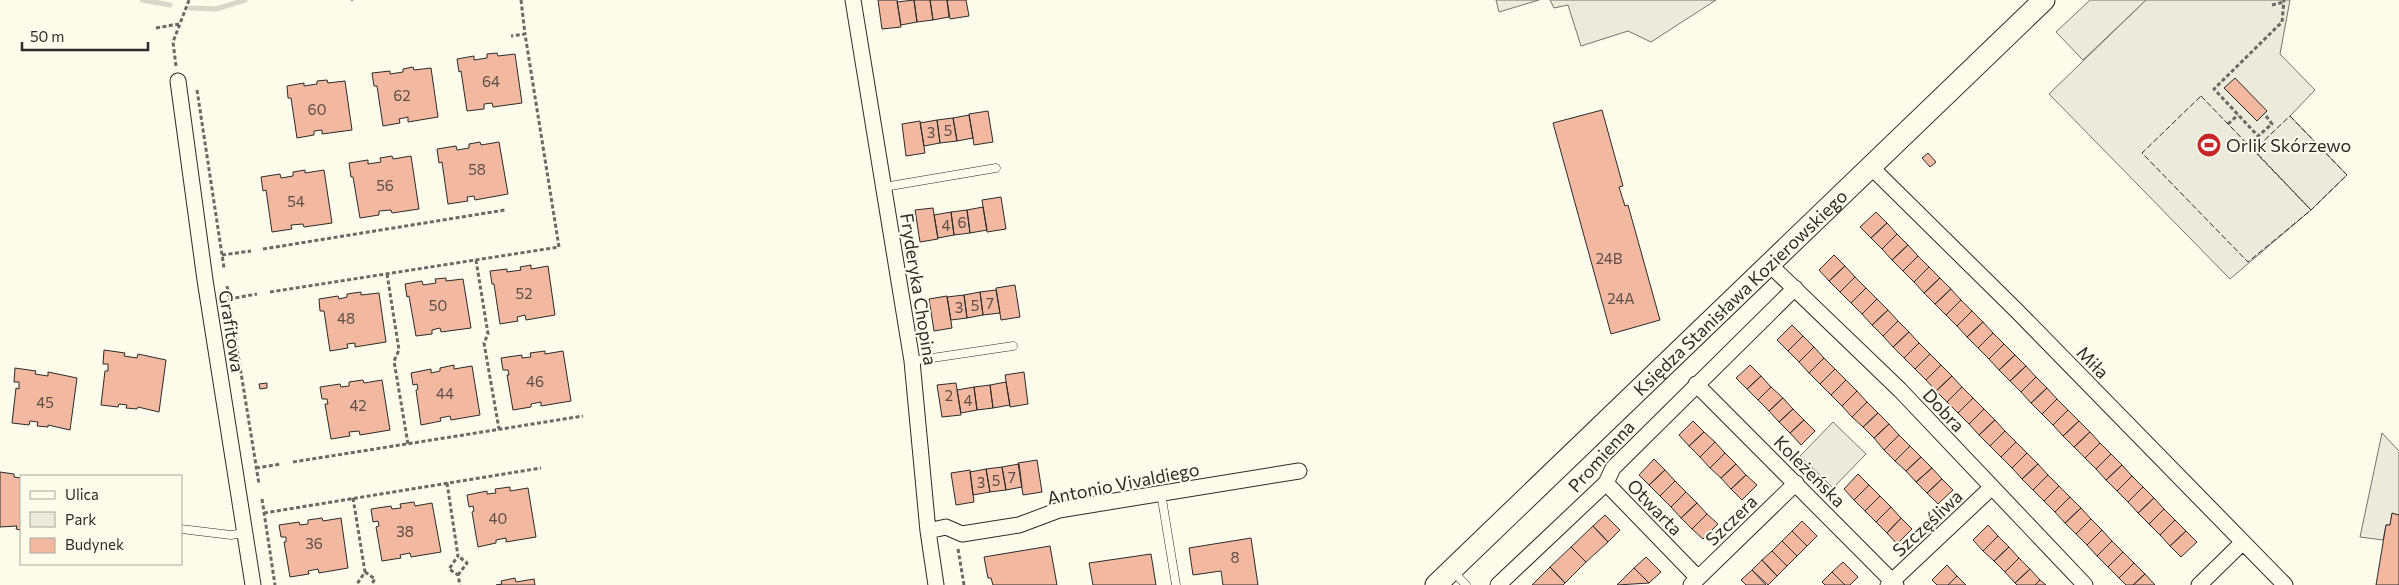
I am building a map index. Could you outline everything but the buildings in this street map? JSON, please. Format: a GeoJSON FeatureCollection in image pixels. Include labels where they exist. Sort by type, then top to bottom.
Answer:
{"type":"FeatureCollection","features":[{"type":"Feature","properties":{"kind":"street","name":"Fryderyka Chopina"},"geometry":{"type":"LineString","coordinates":[[854,0],[912,361],[928,531],[936,585]]}},
{"type":"Feature","properties":{"kind":"street","name":"Księdza Stanisława Kozierowskiego"},"geometry":{"type":"LineString","coordinates":[[1436,585],[1459,577],[1770,264],[2044,0]]}},
{"type":"Feature","properties":{"kind":"street","name":"Grafitowa"},"geometry":{"type":"LineString","coordinates":[[178,81],[205,280],[253,585]]}},
{"type":"Feature","properties":{"kind":"street","name":"Miła"},"geometry":{"type":"LineString","coordinates":[[1871,167],[2018,311],[2285,585]]}},
{"type":"Feature","properties":{"kind":"street","name":"Dobra"},"geometry":{"type":"LineString","coordinates":[[1770,264],[1900,390],[2085,585]]}},
{"type":"Feature","properties":{"kind":"street","name":"Promienna"},"geometry":{"type":"LineString","coordinates":[[1498,585],[1606,483],[1613,468],[1795,288]]}},
{"type":"Feature","properties":{"kind":"street","name":"Koleżeńska"},"geometry":{"type":"LineString","coordinates":[[1696,384],[1796,483],[1892,584]]}},
{"type":"Feature","properties":{"kind":"street","name":"Antonio Vivaldiego"},"geometry":{"type":"LineString","coordinates":[[928,531],[946,527],[962,534],[1020,525],[1059,510],[1299,472]]}},
{"type":"Feature","properties":{"kind":"street","name":"Otwarta"},"geometry":{"type":"LineString","coordinates":[[1606,483],[1694,582]]}},
{"type":"Feature","properties":{"kind":"street","name":"Szczera"},"geometry":{"type":"LineString","coordinates":[[1694,582],[1796,483]]}},
{"type":"Feature","properties":{"kind":"street","name":"Szczęśliwa"},"geometry":{"type":"LineString","coordinates":[[1892,584],[1991,488]]}},
{"type":"Feature","properties":{"kind":"street"},"geometry":{"type":"LineString","coordinates":[[2199,585],[2242,543]]}},
{"type":"Feature","properties":{"kind":"lane"},"geometry":{"type":"LineString","coordinates":[[884,187],[996,168]]}},
{"type":"Feature","properties":{"kind":"lane"},"geometry":{"type":"LineString","coordinates":[[912,361],[1013,346]]}},
{"type":"Feature","properties":{"kind":"lane"},"geometry":{"type":"LineString","coordinates":[[1161,493],[1176,585]]}},
{"type":"Feature","properties":{"kind":"lane"},"geometry":{"type":"LineString","coordinates":[[182,529],[231,535],[245,533]]}},
{"type":"Feature","properties":{"kind":"path"},"geometry":{"type":"LineString","coordinates":[[178,81],[173,42],[189,0]]}},
{"type":"Feature","properties":{"kind":"path"},"geometry":{"type":"LineString","coordinates":[[270,292],[559,247],[521,0]]}},
{"type":"Feature","properties":{"kind":"path"},"geometry":{"type":"LineString","coordinates":[[2266,116],[2272,124],[2258,136],[2214,89],[2282,22],[2284,1],[2272,5]]}},
{"type":"Feature","properties":{"kind":"path"},"geometry":{"type":"LineString","coordinates":[[156,28],[179,24]]}},
{"type":"Feature","properties":{"kind":"path"},"geometry":{"type":"LineString","coordinates":[[511,36],[525,34]]}},
{"type":"Feature","properties":{"kind":"path"},"geometry":{"type":"LineString","coordinates":[[197,90],[224,268]]}},
{"type":"Feature","properties":{"kind":"path"},"geometry":{"type":"LineString","coordinates":[[2228,124],[2238,115]]}},
{"type":"Feature","properties":{"kind":"path"},"geometry":{"type":"LineString","coordinates":[[263,249],[506,210]]}},
{"type":"Feature","properties":{"kind":"path"},"geometry":{"type":"LineString","coordinates":[[222,255],[251,251]]}},
{"type":"Feature","properties":{"kind":"path"},"geometry":{"type":"LineString","coordinates":[[476,260],[488,334],[484,343],[499,429]]}},
{"type":"Feature","properties":{"kind":"path"},"geometry":{"type":"LineString","coordinates":[[387,274],[399,350],[394,361],[408,444]]}},
{"type":"Feature","properties":{"kind":"path"},"geometry":{"type":"LineString","coordinates":[[227,286],[259,484]]}},
{"type":"Feature","properties":{"kind":"path"},"geometry":{"type":"LineString","coordinates":[[229,299],[257,294]]}},
{"type":"Feature","properties":{"kind":"path"},"geometry":{"type":"LineString","coordinates":[[293,462],[583,416]]}},
{"type":"Feature","properties":{"kind":"path"},"geometry":{"type":"LineString","coordinates":[[256,468],[281,464]]}},
{"type":"Feature","properties":{"kind":"path"},"geometry":{"type":"LineString","coordinates":[[264,512],[541,468]]}},
{"type":"Feature","properties":{"kind":"path"},"geometry":{"type":"LineString","coordinates":[[447,483],[458,556],[467,563],[458,575]]}},
{"type":"Feature","properties":{"kind":"path"},"geometry":{"type":"LineString","coordinates":[[353,498],[365,572],[358,585]]}},
{"type":"Feature","properties":{"kind":"path"},"geometry":{"type":"LineString","coordinates":[[262,499],[275,585]]}},
{"type":"Feature","properties":{"kind":"path"},"geometry":{"type":"LineString","coordinates":[[956,532],[964,585]]}},
{"type":"Feature","properties":{"kind":"path"},"geometry":{"type":"LineString","coordinates":[[458,556],[449,568],[458,575],[460,585]]}},
{"type":"Feature","properties":{"kind":"path"},"geometry":{"type":"LineString","coordinates":[[365,572],[375,579],[372,585]]}},
{"type":"Feature","properties":{"kind":"green space"},"geometry":{"type":"Polygon","coordinates":[[[1496,0],[1539,0],[1499,12],[1496,0]]]}},
{"type":"Feature","properties":{"kind":"green space"},"geometry":{"type":"Polygon","coordinates":[[[1550,0],[1716,0],[1651,42],[1628,31],[1581,46],[1568,5],[1554,8],[1550,0]]]}},
{"type":"Feature","properties":{"kind":"green space","name":"Orlik Skórzewo"},"geometry":{"type":"Polygon","coordinates":[[[2146,0],[2290,0],[2280,54],[2315,90],[2290,116],[2347,175],[2311,210],[2230,279],[2049,94],[2146,0]]]}},
{"type":"Feature","properties":{"kind":"green space"},"geometry":{"type":"Polygon","coordinates":[[[1833,422],[1866,454],[1833,488],[1800,456],[1833,422]]]}},
{"type":"Feature","properties":{"kind":"green space"},"geometry":{"type":"Polygon","coordinates":[[[2382,433],[2399,451],[2399,515],[2392,514],[2390,525],[2386,525],[2383,540],[2360,537],[2382,433]]]}},
{"type":"Feature","properties":{"kind":"shaded area"},"geometry":{"type":"Polygon","coordinates":[[[2090,0],[2146,0],[2083,60],[2056,32],[2090,0]]]}},
{"type":"Feature","properties":{"kind":"waterway"},"geometry":{"type":"LineString","coordinates":[[142,0],[170,5]]}},
{"type":"Feature","properties":{"kind":"waterway"},"geometry":{"type":"LineString","coordinates":[[190,8],[216,9],[245,0]]}},
{"type":"Feature","properties":{"kind":"fence"},"geometry":{"type":"LineString","coordinates":[[2201,96],[2311,210],[2248,262],[2142,153],[2201,96]]}},
{"type":"Feature","properties":{"kind":"fence"},"geometry":{"type":"LineString","coordinates":[[2290,116],[2347,175],[2311,210],[2254,150],[2290,116]]}},
{"type":"Feature","properties":{"kind":"place","name":"Orlik Skórzewo"},"geometry":{"type":"Point","coordinates":[2209,145]}}]}
